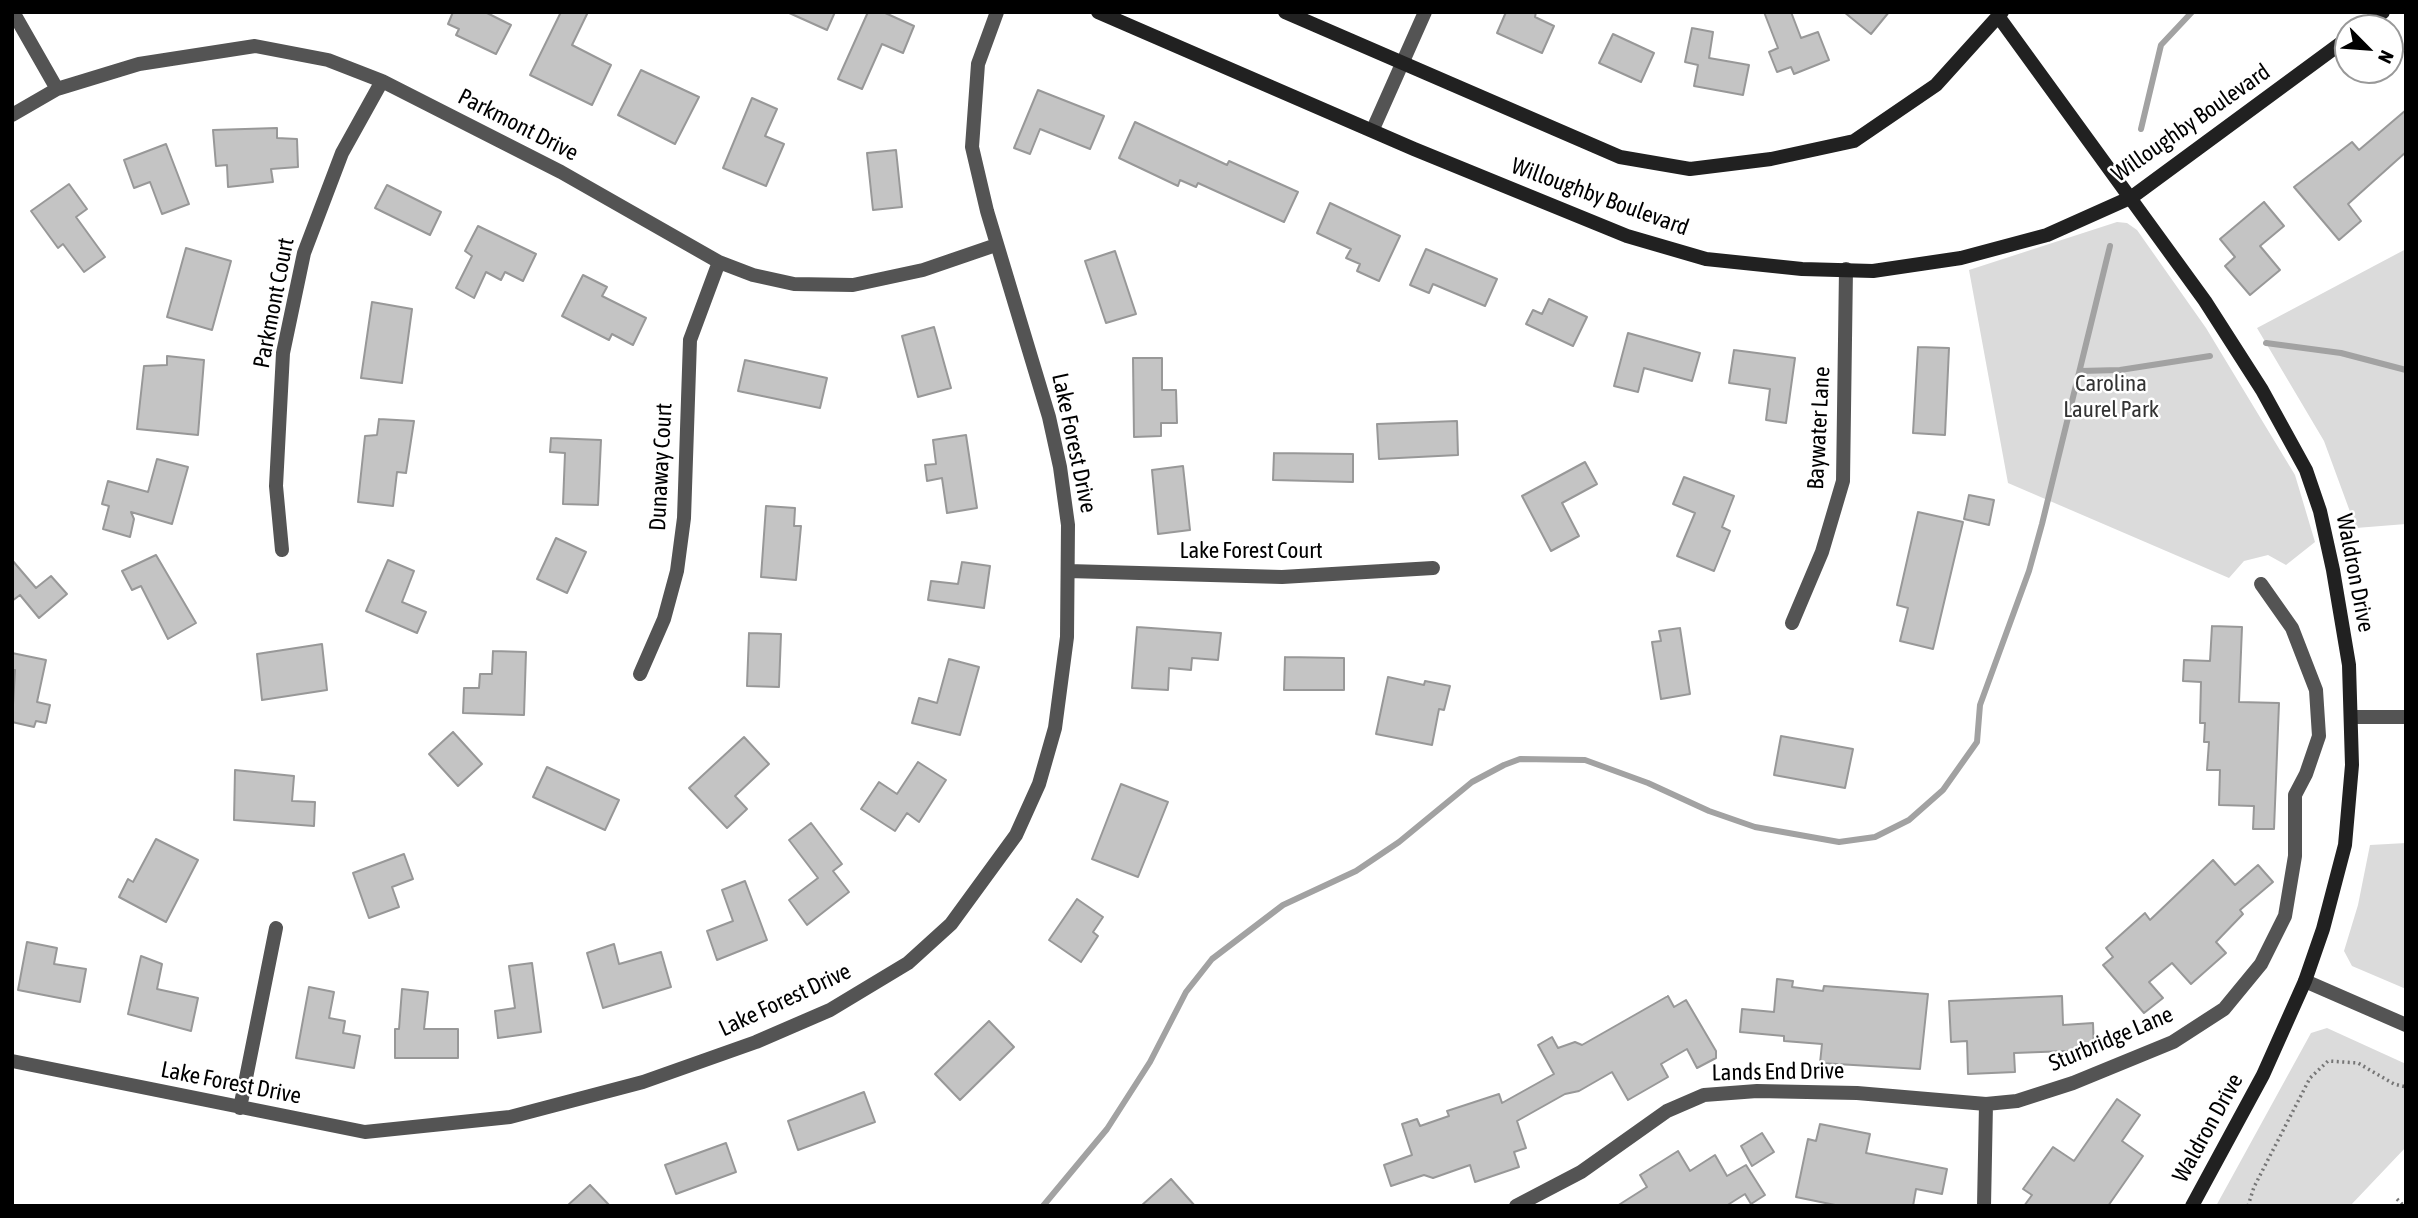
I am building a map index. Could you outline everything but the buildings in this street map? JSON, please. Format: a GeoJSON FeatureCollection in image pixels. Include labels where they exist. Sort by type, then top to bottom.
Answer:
{"type":"FeatureCollection","features":[{"type":"Feature","properties":{"kind":"street"},"geometry":{"type":"LineString","coordinates":[[13,12],[57,89]]}},
{"type":"Feature","properties":{"kind":"street","name":"Lake Forest Drive"},"geometry":{"type":"LineString","coordinates":[[12,1060],[365,1132],[510,1117],[643,1082],[756,1042],[830,1010],[908,963],[951,924],[988,877],[1016,835],[1039,783],[1055,728],[1067,637],[1068,524],[1049,416],[996,245],[972,147],[978,64],[997,12]]}},
{"type":"Feature","properties":{"kind":"street","name":"Willoughby Boulevard"},"geometry":{"type":"LineString","coordinates":[[1098,12],[1601,226],[1706,259],[1802,269],[1873,271],[1961,258],[2047,235],[2132,197],[2334,48]]}},
{"type":"Feature","properties":{"kind":"street","name":"Willoughby Boulevard"},"geometry":{"type":"LineString","coordinates":[[1285,12],[1620,157],[1690,169],[1771,159],[1854,141],[1936,85],[1999,13]]}},
{"type":"Feature","properties":{"kind":"street"},"geometry":{"type":"LineString","coordinates":[[1373,130],[1425,12]]}},
{"type":"Feature","properties":{"kind":"street","name":"Waldron Drive"},"geometry":{"type":"LineString","coordinates":[[1999,13],[2205,300],[2262,390],[2306,470],[2320,511],[2333,569],[2349,665],[2352,717],[2345,845],[2323,929],[2305,981],[2263,1075],[2192,1206]]}},
{"type":"Feature","properties":{"kind":"street","name":"Parkmont Drive"},"geometry":{"type":"LineString","coordinates":[[12,115],[57,89],[139,64],[255,46],[328,60],[382,81],[561,172],[719,262],[753,275],[794,284],[853,285],[923,270],[996,245]]}},
{"type":"Feature","properties":{"kind":"street","name":"Parkmont Court"},"geometry":{"type":"LineString","coordinates":[[282,550],[276,486],[283,353],[304,253],[342,153],[382,81]]}},
{"type":"Feature","properties":{"kind":"street","name":"Dunaway Court"},"geometry":{"type":"LineString","coordinates":[[640,674],[664,619],[677,571],[684,518],[690,340],[719,262]]}},
{"type":"Feature","properties":{"kind":"street","name":"Baywater Lane"},"geometry":{"type":"LineString","coordinates":[[1792,623],[1822,552],[1843,481],[1846,269]]}},
{"type":"Feature","properties":{"kind":"street","name":"Lake Forest Court"},"geometry":{"type":"LineString","coordinates":[[1068,571],[1282,577],[1433,568]]}},
{"type":"Feature","properties":{"kind":"street","name":"Sturbridge Lane"},"geometry":{"type":"LineString","coordinates":[[1986,1104],[2017,1101],[2040,1094],[2173,1042],[2224,1009],[2261,964],[2286,916],[2295,856],[2295,795],[2306,774],[2319,736],[2316,690],[2292,628],[2261,584]]}},
{"type":"Feature","properties":{"kind":"street"},"geometry":{"type":"LineString","coordinates":[[2352,717],[2406,717]]}},
{"type":"Feature","properties":{"kind":"street"},"geometry":{"type":"LineString","coordinates":[[240,1108],[276,928]]}},
{"type":"Feature","properties":{"kind":"street"},"geometry":{"type":"LineString","coordinates":[[2305,981],[2406,1025]]}},
{"type":"Feature","properties":{"kind":"street","name":"Lands End Drive"},"geometry":{"type":"LineString","coordinates":[[1517,1206],[1581,1172],[1667,1111],[1704,1095],[1757,1091],[1857,1093],[1986,1104]]}},
{"type":"Feature","properties":{"kind":"street"},"geometry":{"type":"LineString","coordinates":[[1984,1206],[1986,1104]]}},
{"type":"Feature","properties":{"kind":"path"},"geometry":{"type":"LineString","coordinates":[[2248,1206],[2253,1187],[2310,1078],[2328,1061],[2358,1063],[2393,1084],[2406,1087]]}},
{"type":"Feature","properties":{"kind":"path"},"geometry":{"type":"LineString","coordinates":[[2397,1199],[2404,1206]]}},
{"type":"Feature","properties":{"kind":"green space","name":"Carolina Laurel Park"},"geometry":{"type":"Polygon","coordinates":[[[2117,222],[2127,223],[2137,230],[2206,328],[2295,475],[2315,542],[2286,565],[2268,555],[2244,561],[2229,578],[2008,483],[1969,270],[2117,222]]]}},
{"type":"Feature","properties":{"kind":"green space"},"geometry":{"type":"Polygon","coordinates":[[[2406,249],[2406,524],[2356,528],[2324,441],[2257,328],[2406,249]]]}},
{"type":"Feature","properties":{"kind":"green space"},"geometry":{"type":"Polygon","coordinates":[[[2406,843],[2406,989],[2352,966],[2344,951],[2358,905],[2370,845],[2406,843]]]}},
{"type":"Feature","properties":{"kind":"green space"},"geometry":{"type":"Polygon","coordinates":[[[2327,1028],[2406,1064],[2406,1147],[2350,1206],[2216,1206],[2311,1033],[2327,1028]]]}},
{"type":"Feature","properties":{"kind":"waterway"},"geometry":{"type":"LineString","coordinates":[[2141,129],[2161,45],[2192,12]]}},
{"type":"Feature","properties":{"kind":"waterway"},"geometry":{"type":"LineString","coordinates":[[1043,1206],[1107,1129],[1150,1062],[1186,992],[1212,959],[1283,905],[1356,871],[1399,842],[1472,782],[1504,765],[1520,759],[1585,760],[1755,827],[1839,842],[1875,837],[1909,820],[1943,790],[1977,742],[1980,705],[2029,571],[2110,246]]}},
{"type":"Feature","properties":{"kind":"waterway"},"geometry":{"type":"LineString","coordinates":[[2266,343],[2341,353],[2406,370]]}},
{"type":"Feature","properties":{"kind":"waterway"},"geometry":{"type":"LineString","coordinates":[[2080,371],[2120,370],[2210,356]]}}]}
